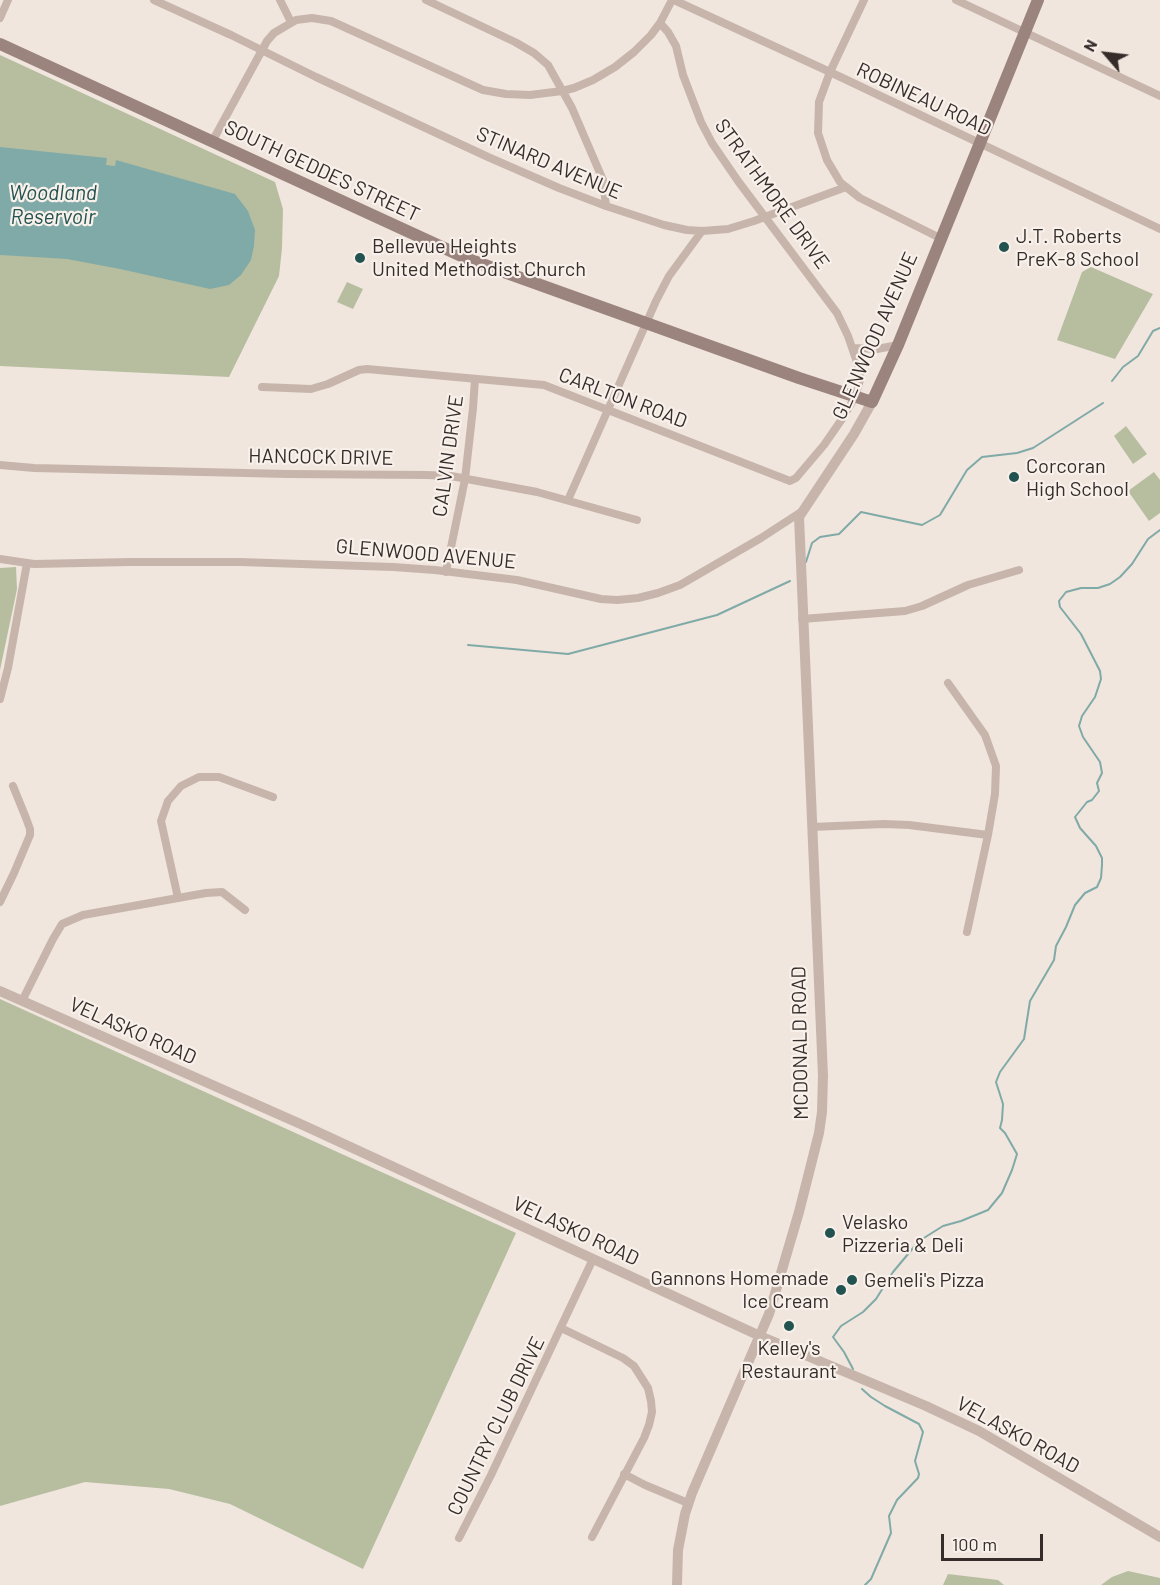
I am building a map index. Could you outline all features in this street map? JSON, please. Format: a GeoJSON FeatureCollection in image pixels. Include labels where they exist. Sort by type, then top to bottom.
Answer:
{"type":"FeatureCollection","features":[{"type":"Feature","properties":{"kind":"main road","name":"GLENWOOD AVENUE"},"geometry":{"type":"LineString","coordinates":[[872,402],[898,345],[1038,0]]}},
{"type":"Feature","properties":{"kind":"main road","name":"SOUTH GEDDES STREET"},"geometry":{"type":"LineString","coordinates":[[0,44],[468,259],[872,402]]}},
{"type":"Feature","properties":{"kind":"street"},"geometry":{"type":"LineString","coordinates":[[0,18],[8,0]]}},
{"type":"Feature","properties":{"kind":"street","name":"STINARD AVENUE"},"geometry":{"type":"LineString","coordinates":[[154,0],[488,157],[559,188],[664,225],[702,231],[728,229],[846,187]]}},
{"type":"Feature","properties":{"kind":"street"},"geometry":{"type":"LineString","coordinates":[[280,0],[291,22]]}},
{"type":"Feature","properties":{"kind":"street"},"geometry":{"type":"LineString","coordinates":[[426,0],[515,42],[534,53],[548,65],[572,108],[603,180],[606,206]]}},
{"type":"Feature","properties":{"kind":"street"},"geometry":{"type":"LineString","coordinates":[[212,142],[262,50],[274,33],[291,22],[303,18],[331,21],[483,90],[530,95],[562,91],[593,80],[615,67],[651,34],[673,0]]}},
{"type":"Feature","properties":{"kind":"street","name":"ROBINEAU ROAD"},"geometry":{"type":"LineString","coordinates":[[673,0],[1160,229]]}},
{"type":"Feature","properties":{"kind":"street"},"geometry":{"type":"LineString","coordinates":[[864,0],[830,72],[819,102],[818,133],[827,160],[840,182],[860,198],[940,238]]}},
{"type":"Feature","properties":{"kind":"street"},"geometry":{"type":"LineString","coordinates":[[956,0],[1160,96]]}},
{"type":"Feature","properties":{"kind":"street","name":"STRATHMORE DRIVE"},"geometry":{"type":"LineString","coordinates":[[660,23],[676,46],[683,75],[700,122],[712,143],[837,313],[853,348],[860,371],[861,380],[855,397]]}},
{"type":"Feature","properties":{"kind":"street"},"geometry":{"type":"LineString","coordinates":[[568,500],[646,322],[669,276],[702,231]]}},
{"type":"Feature","properties":{"kind":"street"},"geometry":{"type":"LineString","coordinates":[[853,348],[877,349],[898,345]]}},
{"type":"Feature","properties":{"kind":"street","name":"CARLTON ROAD"},"geometry":{"type":"LineString","coordinates":[[262,387],[311,389],[367,369],[544,385],[790,481],[802,472],[824,445],[855,397]]}},
{"type":"Feature","properties":{"kind":"street","name":"CALVIN DRIVE"},"geometry":{"type":"LineString","coordinates":[[446,572],[465,479],[475,379]]}},
{"type":"Feature","properties":{"kind":"street","name":"GLENWOOD AVENUE"},"geometry":{"type":"LineString","coordinates":[[0,559],[27,563],[240,562],[393,567],[517,580],[601,598],[617,600],[638,598],[680,585],[801,512],[854,434],[872,402]]}},
{"type":"Feature","properties":{"kind":"street","name":"HANCOCK DRIVE"},"geometry":{"type":"LineString","coordinates":[[0,465],[34,468],[287,474],[427,475],[527,490],[637,520]]}},
{"type":"Feature","properties":{"kind":"street","name":"MCDONALD ROAD"},"geometry":{"type":"LineString","coordinates":[[677,1585],[681,1533],[688,1503],[769,1314],[814,1159],[822,1112],[823,1076],[798,527],[801,512]]}},
{"type":"Feature","properties":{"kind":"street"},"geometry":{"type":"LineString","coordinates":[[0,699],[10,658],[27,563]]}},
{"type":"Feature","properties":{"kind":"street"},"geometry":{"type":"LineString","coordinates":[[802,619],[905,611],[922,606],[968,585],[1019,570]]}},
{"type":"Feature","properties":{"kind":"street"},"geometry":{"type":"LineString","coordinates":[[948,683],[985,735],[996,766],[995,794],[988,835],[967,932]]}},
{"type":"Feature","properties":{"kind":"street"},"geometry":{"type":"LineString","coordinates":[[178,898],[161,821],[168,801],[181,786],[199,777],[219,777],[273,797]]}},
{"type":"Feature","properties":{"kind":"street"},"geometry":{"type":"LineString","coordinates":[[0,902],[30,835],[30,829],[13,786]]}},
{"type":"Feature","properties":{"kind":"street"},"geometry":{"type":"LineString","coordinates":[[812,827],[892,824],[988,835]]}},
{"type":"Feature","properties":{"kind":"street"},"geometry":{"type":"LineString","coordinates":[[22,1001],[62,924],[83,915],[222,892],[245,910]]}},
{"type":"Feature","properties":{"kind":"street","name":"VELASKO ROAD"},"geometry":{"type":"LineString","coordinates":[[0,991],[306,1126],[760,1336],[926,1406],[979,1431],[1160,1537]]}},
{"type":"Feature","properties":{"kind":"street","name":"COUNTRY CLUB DRIVE"},"geometry":{"type":"LineString","coordinates":[[459,1538],[492,1475],[593,1259]]}},
{"type":"Feature","properties":{"kind":"street","name":"COUNTRY CLUB DRIVE"},"geometry":{"type":"LineString","coordinates":[[561,1328],[623,1358],[634,1366],[648,1388],[651,1401],[652,1412],[644,1438],[592,1537]]}},
{"type":"Feature","properties":{"kind":"street"},"geometry":{"type":"LineString","coordinates":[[624,1474],[688,1503]]}},
{"type":"Feature","properties":{"kind":"green space"},"geometry":{"type":"Polygon","coordinates":[[[0,55],[275,182],[283,209],[279,276],[229,377],[0,366],[0,55]]]}},
{"type":"Feature","properties":{"kind":"green space"},"geometry":{"type":"Polygon","coordinates":[[[1091,267],[1153,294],[1115,359],[1057,340],[1082,272],[1091,267]]]}},
{"type":"Feature","properties":{"kind":"green space"},"geometry":{"type":"Polygon","coordinates":[[[347,282],[363,289],[353,309],[337,302],[347,282]]]}},
{"type":"Feature","properties":{"kind":"green space"},"geometry":{"type":"Polygon","coordinates":[[[1126,426],[1147,454],[1133,464],[1114,436],[1126,426]]]}},
{"type":"Feature","properties":{"kind":"green space"},"geometry":{"type":"Polygon","coordinates":[[[1154,472],[1160,480],[1160,513],[1149,521],[1128,491],[1154,472]]]}},
{"type":"Feature","properties":{"kind":"green space"},"geometry":{"type":"Polygon","coordinates":[[[16,567],[17,589],[0,670],[0,568],[16,567]]]}},
{"type":"Feature","properties":{"kind":"green space"},"geometry":{"type":"Polygon","coordinates":[[[0,999],[516,1233],[363,1569],[230,1504],[169,1489],[85,1482],[0,1506],[0,999]]]}},
{"type":"Feature","properties":{"kind":"green space"},"geometry":{"type":"Polygon","coordinates":[[[1128,1571],[1160,1578],[1160,1585],[1101,1585],[1112,1577],[1128,1571]]]}},
{"type":"Feature","properties":{"kind":"green space"},"geometry":{"type":"Polygon","coordinates":[[[948,1574],[998,1580],[1004,1585],[943,1585],[948,1574]]]}},
{"type":"Feature","properties":{"kind":"water","name":"Woodland Reservoir"},"geometry":{"type":"Polygon","coordinates":[[[0,147],[107,158],[106,165],[115,166],[116,160],[235,194],[248,211],[255,230],[251,260],[241,275],[229,285],[210,289],[67,259],[0,255],[0,147]]]}},
{"type":"Feature","properties":{"kind":"waterway"},"geometry":{"type":"LineString","coordinates":[[1112,381],[1123,367],[1138,356],[1153,331],[1160,328]]}},
{"type":"Feature","properties":{"kind":"waterway"},"geometry":{"type":"LineString","coordinates":[[806,562],[812,543],[820,537],[839,534],[861,512],[922,525],[940,515],[967,470],[982,457],[1017,453],[1033,448],[1103,403]]}},
{"type":"Feature","properties":{"kind":"waterway"},"geometry":{"type":"LineString","coordinates":[[853,1369],[833,1337],[841,1326],[863,1312],[876,1299],[893,1272],[919,1241],[943,1226],[988,1210],[1002,1193],[1012,1170],[1017,1154],[1000,1128],[1003,1104],[996,1082],[1000,1072],[1024,1039],[1030,1001],[1054,960],[1056,946],[1075,905],[1085,893],[1097,887],[1101,878],[1102,858],[1096,846],[1080,828],[1075,817],[1099,791],[1097,783],[1102,773],[1100,762],[1083,737],[1079,726],[1082,716],[1095,697],[1101,679],[1100,671],[1081,634],[1060,607],[1059,601],[1066,592],[1081,588],[1098,588],[1120,577],[1132,564],[1148,539],[1160,530]]}},
{"type":"Feature","properties":{"kind":"waterway"},"geometry":{"type":"LineString","coordinates":[[468,645],[568,654],[717,615],[790,581]]}},
{"type":"Feature","properties":{"kind":"waterway"},"geometry":{"type":"LineString","coordinates":[[862,1389],[885,1406],[919,1424],[923,1432],[915,1461],[918,1478],[897,1500],[889,1516],[891,1533],[871,1579],[865,1585]]}},
{"type":"Feature","properties":{"kind":"place","name":"J.T. Roberts PreK-8 School"},"geometry":{"type":"Point","coordinates":[1004,247]}},
{"type":"Feature","properties":{"kind":"place","name":"Bellevue Heights United Methodist Church"},"geometry":{"type":"Point","coordinates":[360,258]}},
{"type":"Feature","properties":{"kind":"place","name":"Corcoran High School"},"geometry":{"type":"Point","coordinates":[1014,477]}},
{"type":"Feature","properties":{"kind":"place","name":"Velasko Pizzeria & Deli"},"geometry":{"type":"Point","coordinates":[830,1233]}},
{"type":"Feature","properties":{"kind":"place","name":"Gemeli's Pizza"},"geometry":{"type":"Point","coordinates":[852,1280]}},
{"type":"Feature","properties":{"kind":"place","name":"Gannons Homemade Ice Cream"},"geometry":{"type":"Point","coordinates":[841,1290]}},
{"type":"Feature","properties":{"kind":"place","name":"Kelley's Restaurant"},"geometry":{"type":"Point","coordinates":[789,1326]}}]}
